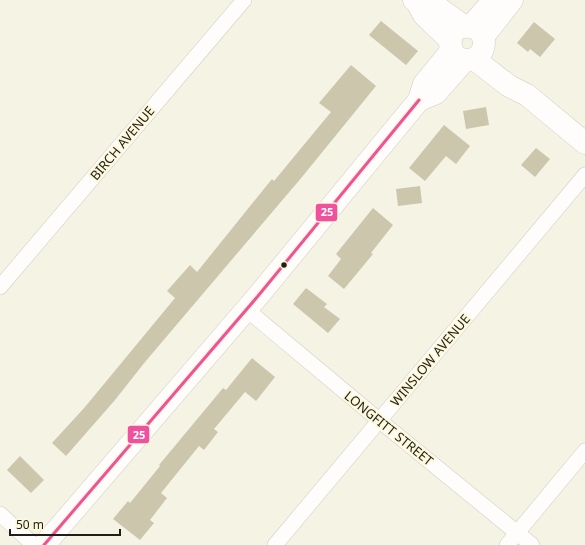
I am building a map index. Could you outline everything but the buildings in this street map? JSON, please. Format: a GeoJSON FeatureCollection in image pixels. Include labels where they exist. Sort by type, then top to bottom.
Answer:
{"type":"FeatureCollection","features":[{"type":"Feature","properties":{"kind":"street","name":"BIRCH AVENUE"},"geometry":{"type":"LineString","coordinates":[[0,287],[244,0]]}},
{"type":"Feature","properties":{"kind":"street"},"geometry":{"type":"LineString","coordinates":[[44,545],[246,309],[420,100],[436,93],[494,0]]}},
{"type":"Feature","properties":{"kind":"street"},"geometry":{"type":"LineString","coordinates":[[468,43],[512,0]]}},
{"type":"Feature","properties":{"kind":"street"},"geometry":{"type":"LineString","coordinates":[[416,1],[424,16],[522,79],[527,95],[585,143]]}},
{"type":"Feature","properties":{"kind":"street","name":"WINSLOW AVENUE"},"geometry":{"type":"LineString","coordinates":[[275,545],[585,175]]}},
{"type":"Feature","properties":{"kind":"street","name":"LONGFITT STREET"},"geometry":{"type":"LineString","coordinates":[[246,309],[532,545]]}},
{"type":"Feature","properties":{"kind":"street"},"geometry":{"type":"LineString","coordinates":[[507,545],[585,451]]}},
{"type":"Feature","properties":{"kind":"street"},"geometry":{"type":"LineString","coordinates":[[0,514],[34,545]]}},
{"type":"Feature","properties":{"kind":"transit line","name":"25"},"geometry":{"type":"LineString","coordinates":[[44,545],[258,296],[419,100]]}}]}
